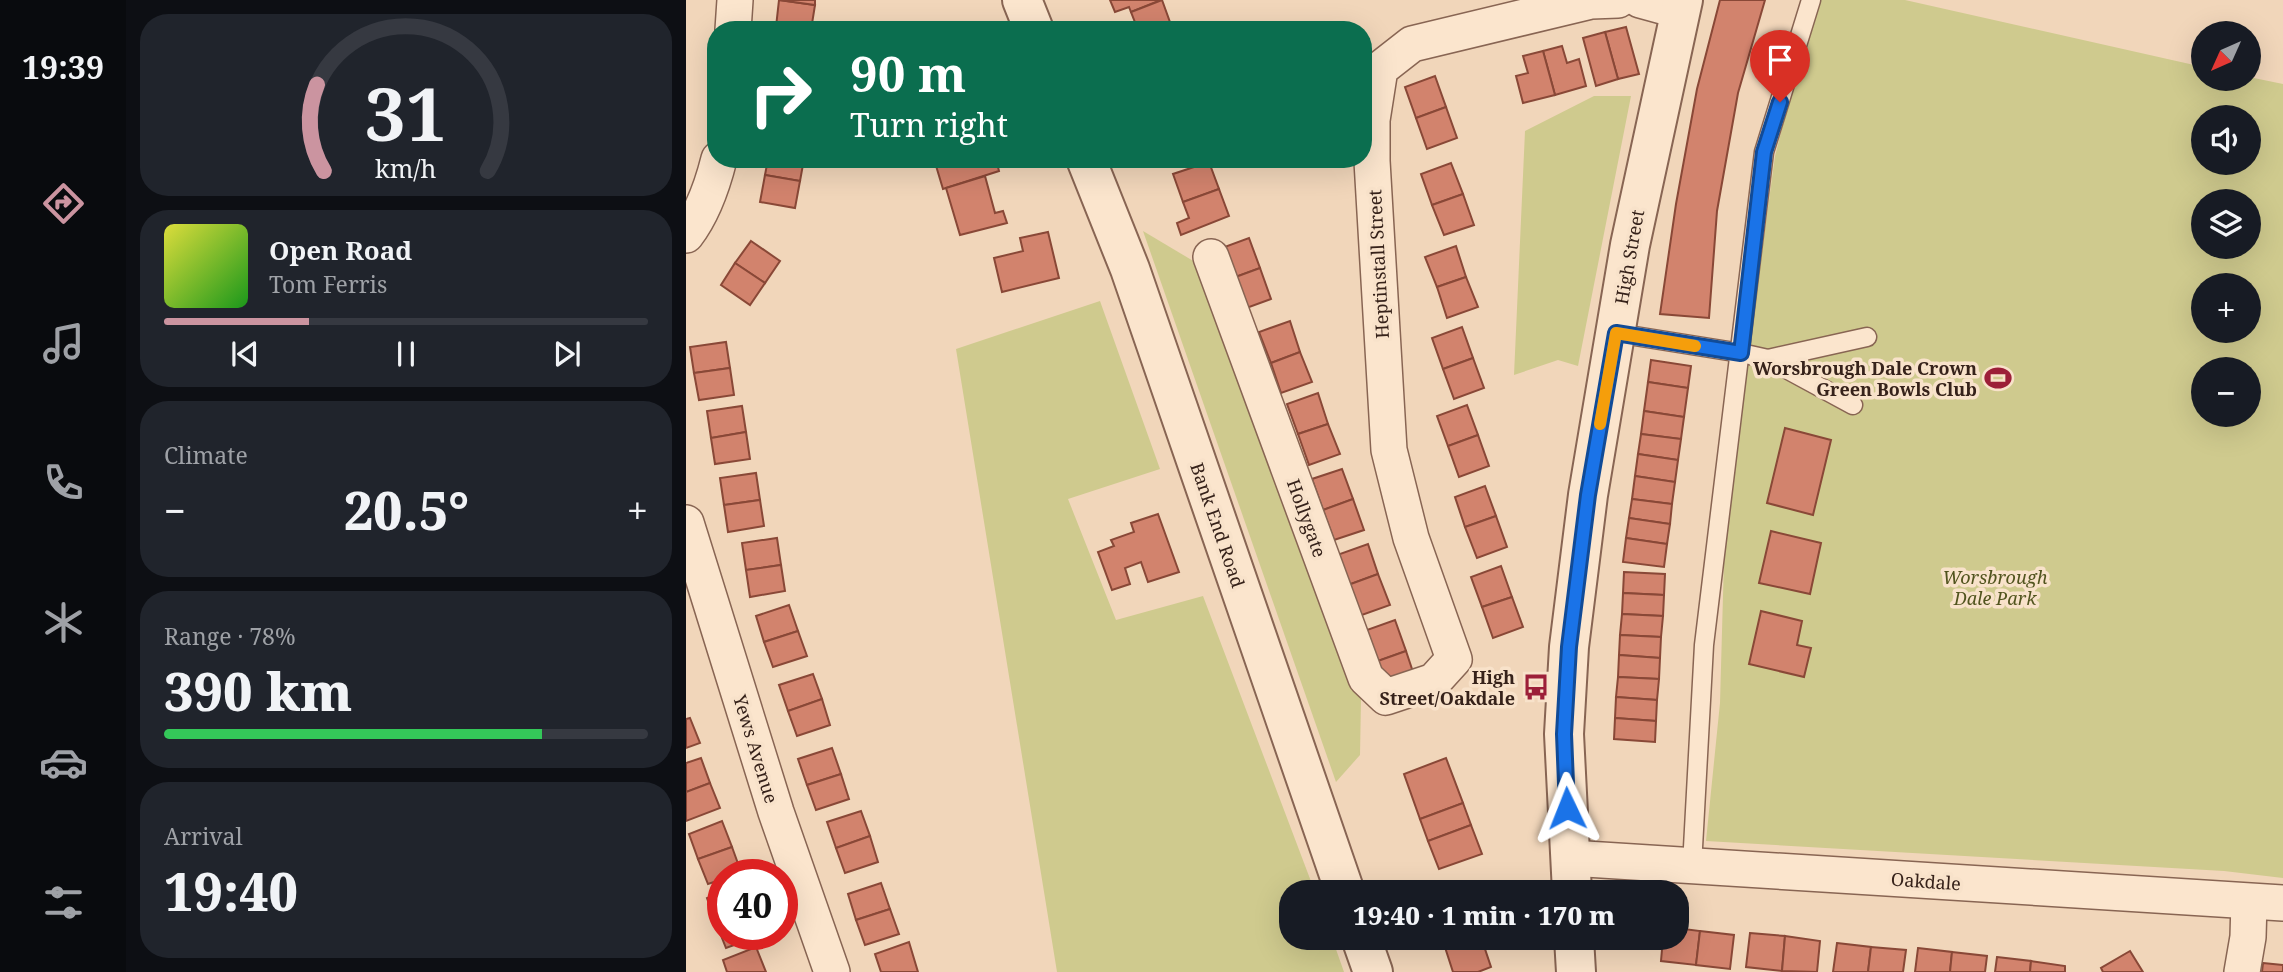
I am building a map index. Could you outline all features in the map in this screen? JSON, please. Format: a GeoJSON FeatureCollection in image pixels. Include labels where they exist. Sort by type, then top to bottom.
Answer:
{"type":"FeatureCollection","features":[{"type":"Feature","properties":{"kind":"street"},"geometry":{"type":"LineString","coordinates":[[734,21],[735,0]]}},
{"type":"Feature","properties":{"kind":"street","name":"Heptinstall Street"},"geometry":{"type":"LineString","coordinates":[[1454,659],[1411,538],[1389,450],[1372,161],[1372,120],[1380,69],[1412,44],[1591,1],[1618,0]]}},
{"type":"Feature","properties":{"kind":"street"},"geometry":{"type":"LineString","coordinates":[[1640,0],[1681,6]]}},
{"type":"Feature","properties":{"kind":"street","name":"High Street"},"geometry":{"type":"LineString","coordinates":[[1571,875],[1564,734],[1569,647],[1588,495],[1630,245],[1681,6]]}},
{"type":"Feature","properties":{"kind":"street"},"geometry":{"type":"LineString","coordinates":[[686,235],[696,221],[713,184],[717,168]]}},
{"type":"Feature","properties":{"kind":"street","name":"Bank End Road"},"geometry":{"type":"LineString","coordinates":[[1090,168],[1130,269],[1341,880]]}},
{"type":"Feature","properties":{"kind":"street","name":"Hollygate"},"geometry":{"type":"LineString","coordinates":[[1211,257],[1366,678],[1386,698],[1434,681],[1454,659]]}},
{"type":"Feature","properties":{"kind":"street","name":"Yews Avenue"},"geometry":{"type":"LineString","coordinates":[[686,523],[776,812],[832,972]]}},
{"type":"Feature","properties":{"kind":"street","name":"Oakdale"},"geometry":{"type":"LineString","coordinates":[[1571,875],[1692,866],[2266,902]]}},
{"type":"Feature","properties":{"kind":"street"},"geometry":{"type":"LineString","coordinates":[[2242,972],[2248,937],[2266,902]]}},
{"type":"Feature","properties":{"kind":"street"},"geometry":{"type":"LineString","coordinates":[[1365,950],[1373,972]]}},
{"type":"Feature","properties":{"kind":"street"},"geometry":{"type":"LineString","coordinates":[[1575,950],[1576,972]]}},
{"type":"Feature","properties":{"kind":"lane"},"geometry":{"type":"LineString","coordinates":[[1692,866],[1704,645],[1764,152],[1811,0]]}},
{"type":"Feature","properties":{"kind":"lane"},"geometry":{"type":"LineString","coordinates":[[1616,333],[1768,359],[1853,405]]}},
{"type":"Feature","properties":{"kind":"lane"},"geometry":{"type":"LineString","coordinates":[[1768,359],[1867,337]]}},
{"type":"Feature","properties":{"kind":"green space","name":"Worsbrough Dale Park"},"geometry":{"type":"Polygon","coordinates":[[[1815,0],[1905,0],[2191,64],[2191,91],[2261,91],[2261,79],[2283,84],[2283,878],[2224,871],[1706,841],[1720,703],[1725,524],[1775,156],[1815,0]]]}},
{"type":"Feature","properties":{"kind":"green space"},"geometry":{"type":"Polygon","coordinates":[[[1594,96],[1631,96],[1578,366],[1558,360],[1514,375],[1525,131],[1594,96]]]}},
{"type":"Feature","properties":{"kind":"green space"},"geometry":{"type":"Polygon","coordinates":[[[1143,231],[1195,262],[1361,699],[1360,755],[1336,782],[1143,231]]]}},
{"type":"Feature","properties":{"kind":"green space"},"geometry":{"type":"Polygon","coordinates":[[[1100,301],[1160,469],[1068,499],[1116,620],[1203,596],[1310,880],[1279,880],[1279,950],[1336,950],[1344,972],[1057,972],[956,349],[1100,301]]]}},
{"type":"Feature","properties":{"kind":"building"},"geometry":{"type":"Polygon","coordinates":[[[779,0],[815,5],[812,21],[777,21],[779,0]]]}},
{"type":"Feature","properties":{"kind":"building"},"geometry":{"type":"Polygon","coordinates":[[[779,0],[815,0],[815,5],[779,0]]]}},
{"type":"Feature","properties":{"kind":"building"},"geometry":{"type":"Polygon","coordinates":[[[1110,0],[1161,0],[1131,12],[1129,7],[1115,12],[1110,0]]]}},
{"type":"Feature","properties":{"kind":"building"},"geometry":{"type":"Polygon","coordinates":[[[1162,0],[1170,21],[1134,21],[1131,12],[1162,0]]]}},
{"type":"Feature","properties":{"kind":"building"},"geometry":{"type":"Polygon","coordinates":[[[1720,0],[1765,0],[1738,93],[1717,211],[1709,318],[1660,314],[1697,89],[1720,0]]]}},
{"type":"Feature","properties":{"kind":"building"},"geometry":{"type":"Polygon","coordinates":[[[1626,27],[1639,74],[1618,79],[1605,32],[1626,27]]]}},
{"type":"Feature","properties":{"kind":"building"},"geometry":{"type":"Polygon","coordinates":[[[1605,32],[1618,79],[1596,86],[1583,38],[1605,32]]]}},
{"type":"Feature","properties":{"kind":"building"},"geometry":{"type":"Polygon","coordinates":[[[1562,46],[1567,63],[1579,59],[1586,86],[1555,95],[1543,51],[1562,46]]]}},
{"type":"Feature","properties":{"kind":"building"},"geometry":{"type":"Polygon","coordinates":[[[1543,51],[1555,95],[1523,103],[1516,76],[1528,73],[1523,56],[1543,51]]]}},
{"type":"Feature","properties":{"kind":"building"},"geometry":{"type":"Polygon","coordinates":[[[1435,76],[1446,107],[1416,118],[1405,87],[1435,76]]]}},
{"type":"Feature","properties":{"kind":"building"},"geometry":{"type":"Polygon","coordinates":[[[1446,107],[1457,138],[1427,149],[1416,118],[1446,107]]]}},
{"type":"Feature","properties":{"kind":"building"},"geometry":{"type":"Polygon","coordinates":[[[1451,163],[1463,194],[1432,205],[1421,174],[1451,163]]]}},
{"type":"Feature","properties":{"kind":"building"},"geometry":{"type":"Polygon","coordinates":[[[766,168],[802,168],[800,181],[765,175],[766,168]]]}},
{"type":"Feature","properties":{"kind":"building"},"geometry":{"type":"Polygon","coordinates":[[[937,168],[998,168],[999,171],[943,189],[937,168]]]}},
{"type":"Feature","properties":{"kind":"building"},"geometry":{"type":"Polygon","coordinates":[[[1191,168],[1211,168],[1219,189],[1183,202],[1173,174],[1191,168]]]}},
{"type":"Feature","properties":{"kind":"building"},"geometry":{"type":"Polygon","coordinates":[[[765,175],[800,181],[795,208],[760,202],[765,175]]]}},
{"type":"Feature","properties":{"kind":"building"},"geometry":{"type":"Polygon","coordinates":[[[985,176],[995,213],[1003,211],[1007,223],[960,235],[946,188],[985,176]]]}},
{"type":"Feature","properties":{"kind":"building"},"geometry":{"type":"Polygon","coordinates":[[[1219,189],[1229,216],[1181,235],[1177,223],[1189,218],[1183,202],[1219,189]]]}},
{"type":"Feature","properties":{"kind":"building"},"geometry":{"type":"Polygon","coordinates":[[[1463,194],[1474,225],[1444,235],[1432,205],[1463,194]]]}},
{"type":"Feature","properties":{"kind":"building"},"geometry":{"type":"Polygon","coordinates":[[[1048,232],[1059,278],[1002,292],[994,258],[1023,251],[1020,238],[1048,232]]]}},
{"type":"Feature","properties":{"kind":"building"},"geometry":{"type":"Polygon","coordinates":[[[1249,238],[1260,268],[1230,279],[1219,249],[1249,238]]]}},
{"type":"Feature","properties":{"kind":"building"},"geometry":{"type":"Polygon","coordinates":[[[751,241],[780,261],[765,283],[735,263],[751,241]]]}},
{"type":"Feature","properties":{"kind":"building"},"geometry":{"type":"Polygon","coordinates":[[[1456,246],[1466,277],[1437,287],[1425,257],[1456,246]]]}},
{"type":"Feature","properties":{"kind":"building"},"geometry":{"type":"Polygon","coordinates":[[[735,263],[765,283],[750,305],[721,285],[735,263]]]}},
{"type":"Feature","properties":{"kind":"building"},"geometry":{"type":"Polygon","coordinates":[[[1260,268],[1271,299],[1241,310],[1230,279],[1260,268]]]}},
{"type":"Feature","properties":{"kind":"building"},"geometry":{"type":"Polygon","coordinates":[[[1466,277],[1478,307],[1447,318],[1437,287],[1466,277]]]}},
{"type":"Feature","properties":{"kind":"building"},"geometry":{"type":"Polygon","coordinates":[[[1290,321],[1300,352],[1271,363],[1259,332],[1290,321]]]}},
{"type":"Feature","properties":{"kind":"building"},"geometry":{"type":"Polygon","coordinates":[[[1462,327],[1473,358],[1443,369],[1432,338],[1462,327]]]}},
{"type":"Feature","properties":{"kind":"building"},"geometry":{"type":"Polygon","coordinates":[[[726,342],[730,368],[694,373],[690,347],[726,342]]]}},
{"type":"Feature","properties":{"kind":"building"},"geometry":{"type":"Polygon","coordinates":[[[1300,352],[1312,382],[1281,393],[1271,363],[1300,352]]]}},
{"type":"Feature","properties":{"kind":"building"},"geometry":{"type":"Polygon","coordinates":[[[1473,358],[1484,388],[1454,399],[1443,369],[1473,358]]]}},
{"type":"Feature","properties":{"kind":"building"},"geometry":{"type":"Polygon","coordinates":[[[1651,360],[1691,366],[1688,388],[1648,382],[1651,360]]]}},
{"type":"Feature","properties":{"kind":"building"},"geometry":{"type":"Polygon","coordinates":[[[730,368],[734,395],[699,400],[694,373],[730,368]]]}},
{"type":"Feature","properties":{"kind":"building"},"geometry":{"type":"Polygon","coordinates":[[[1648,382],[1688,388],[1684,417],[1644,411],[1648,382]]]}},
{"type":"Feature","properties":{"kind":"building"},"geometry":{"type":"Polygon","coordinates":[[[1318,393],[1328,424],[1298,434],[1287,404],[1318,393]]]}},
{"type":"Feature","properties":{"kind":"building"},"geometry":{"type":"Polygon","coordinates":[[[1467,405],[1478,435],[1448,446],[1437,416],[1467,405]]]}},
{"type":"Feature","properties":{"kind":"building"},"geometry":{"type":"Polygon","coordinates":[[[742,406],[746,432],[711,438],[707,411],[742,406]]]}},
{"type":"Feature","properties":{"kind":"building"},"geometry":{"type":"Polygon","coordinates":[[[1644,411],[1684,417],[1681,439],[1641,434],[1644,411]]]}},
{"type":"Feature","properties":{"kind":"building"},"geometry":{"type":"Polygon","coordinates":[[[1328,424],[1340,454],[1309,465],[1298,434],[1328,424]]]}},
{"type":"Feature","properties":{"kind":"building"},"geometry":{"type":"Polygon","coordinates":[[[1785,428],[1831,440],[1813,515],[1767,503],[1785,428]]]}},
{"type":"Feature","properties":{"kind":"building"},"geometry":{"type":"Polygon","coordinates":[[[746,432],[750,459],[715,464],[711,438],[746,432]]]}},
{"type":"Feature","properties":{"kind":"building"},"geometry":{"type":"Polygon","coordinates":[[[1641,434],[1681,439],[1678,460],[1638,454],[1641,434]]]}},
{"type":"Feature","properties":{"kind":"building"},"geometry":{"type":"Polygon","coordinates":[[[1478,435],[1489,466],[1459,477],[1448,446],[1478,435]]]}},
{"type":"Feature","properties":{"kind":"building"},"geometry":{"type":"Polygon","coordinates":[[[1638,454],[1678,460],[1675,482],[1635,476],[1638,454]]]}},
{"type":"Feature","properties":{"kind":"building"},"geometry":{"type":"Polygon","coordinates":[[[1342,469],[1353,499],[1323,510],[1312,479],[1342,469]]]}},
{"type":"Feature","properties":{"kind":"building"},"geometry":{"type":"Polygon","coordinates":[[[756,473],[760,500],[724,505],[720,478],[756,473]]]}},
{"type":"Feature","properties":{"kind":"building"},"geometry":{"type":"Polygon","coordinates":[[[1635,476],[1675,482],[1672,504],[1632,499],[1635,476]]]}},
{"type":"Feature","properties":{"kind":"building"},"geometry":{"type":"Polygon","coordinates":[[[1485,486],[1496,516],[1465,527],[1455,497],[1485,486]]]}},
{"type":"Feature","properties":{"kind":"building"},"geometry":{"type":"Polygon","coordinates":[[[1353,499],[1364,530],[1334,540],[1323,510],[1353,499]]]}},
{"type":"Feature","properties":{"kind":"building"},"geometry":{"type":"Polygon","coordinates":[[[1632,499],[1672,504],[1670,524],[1629,518],[1632,499]]]}},
{"type":"Feature","properties":{"kind":"building"},"geometry":{"type":"Polygon","coordinates":[[[760,500],[764,526],[728,532],[724,505],[760,500]]]}},
{"type":"Feature","properties":{"kind":"building"},"geometry":{"type":"Polygon","coordinates":[[[1158,514],[1179,572],[1148,582],[1141,562],[1125,568],[1130,584],[1112,590],[1098,552],[1114,546],[1111,540],[1134,532],[1131,523],[1158,514]]]}},
{"type":"Feature","properties":{"kind":"building"},"geometry":{"type":"Polygon","coordinates":[[[1496,516],[1507,547],[1477,558],[1465,527],[1496,516]]]}},
{"type":"Feature","properties":{"kind":"building"},"geometry":{"type":"Polygon","coordinates":[[[1629,518],[1670,524],[1667,544],[1626,538],[1629,518]]]}},
{"type":"Feature","properties":{"kind":"building"},"geometry":{"type":"Polygon","coordinates":[[[1771,531],[1821,543],[1810,594],[1759,583],[1771,531]]]}},
{"type":"Feature","properties":{"kind":"building"},"geometry":{"type":"Polygon","coordinates":[[[777,538],[781,565],[746,570],[742,543],[777,538]]]}},
{"type":"Feature","properties":{"kind":"building"},"geometry":{"type":"Polygon","coordinates":[[[1626,538],[1667,544],[1664,567],[1623,562],[1626,538]]]}},
{"type":"Feature","properties":{"kind":"building"},"geometry":{"type":"Polygon","coordinates":[[[1368,544],[1378,574],[1348,585],[1337,555],[1368,544]]]}},
{"type":"Feature","properties":{"kind":"building"},"geometry":{"type":"Polygon","coordinates":[[[781,565],[785,591],[750,597],[746,570],[781,565]]]}},
{"type":"Feature","properties":{"kind":"building"},"geometry":{"type":"Polygon","coordinates":[[[1501,566],[1512,597],[1482,607],[1471,577],[1501,566]]]}},
{"type":"Feature","properties":{"kind":"building"},"geometry":{"type":"Polygon","coordinates":[[[1624,572],[1665,574],[1664,595],[1623,593],[1624,572]]]}},
{"type":"Feature","properties":{"kind":"building"},"geometry":{"type":"Polygon","coordinates":[[[1378,574],[1390,605],[1359,616],[1348,585],[1378,574]]]}},
{"type":"Feature","properties":{"kind":"building"},"geometry":{"type":"Polygon","coordinates":[[[1623,593],[1664,595],[1663,616],[1622,614],[1623,593]]]}},
{"type":"Feature","properties":{"kind":"building"},"geometry":{"type":"Polygon","coordinates":[[[1512,597],[1523,627],[1493,638],[1482,607],[1512,597]]]}},
{"type":"Feature","properties":{"kind":"building"},"geometry":{"type":"Polygon","coordinates":[[[789,605],[798,631],[764,642],[756,616],[789,605]]]}},
{"type":"Feature","properties":{"kind":"building"},"geometry":{"type":"Polygon","coordinates":[[[1761,611],[1802,621],[1797,645],[1811,648],[1804,677],[1749,664],[1761,611]]]}},
{"type":"Feature","properties":{"kind":"building"},"geometry":{"type":"Polygon","coordinates":[[[1622,614],[1663,616],[1661,637],[1620,635],[1622,614]]]}},
{"type":"Feature","properties":{"kind":"building"},"geometry":{"type":"Polygon","coordinates":[[[1395,620],[1406,651],[1375,662],[1364,631],[1395,620]]]}},
{"type":"Feature","properties":{"kind":"building"},"geometry":{"type":"Polygon","coordinates":[[[798,631],[807,656],[773,667],[764,642],[798,631]]]}},
{"type":"Feature","properties":{"kind":"building"},"geometry":{"type":"Polygon","coordinates":[[[1620,635],[1661,637],[1660,658],[1619,655],[1620,635]]]}},
{"type":"Feature","properties":{"kind":"building"},"geometry":{"type":"Polygon","coordinates":[[[1406,651],[1416,681],[1386,692],[1375,662],[1406,651]]]}},
{"type":"Feature","properties":{"kind":"building"},"geometry":{"type":"Polygon","coordinates":[[[1619,655],[1660,658],[1659,679],[1618,677],[1619,655]]]}},
{"type":"Feature","properties":{"kind":"building"},"geometry":{"type":"Polygon","coordinates":[[[813,674],[822,699],[788,711],[779,685],[813,674]]]}},
{"type":"Feature","properties":{"kind":"building"},"geometry":{"type":"Polygon","coordinates":[[[1618,677],[1659,679],[1657,700],[1616,697],[1618,677]]]}},
{"type":"Feature","properties":{"kind":"building"},"geometry":{"type":"Polygon","coordinates":[[[1616,697],[1657,700],[1656,721],[1615,718],[1616,697]]]}},
{"type":"Feature","properties":{"kind":"building"},"geometry":{"type":"Polygon","coordinates":[[[822,699],[830,725],[797,736],[788,711],[822,699]]]}},
{"type":"Feature","properties":{"kind":"building"},"geometry":{"type":"Polygon","coordinates":[[[690,718],[700,743],[686,748],[686,719],[690,718]]]}},
{"type":"Feature","properties":{"kind":"building"},"geometry":{"type":"Polygon","coordinates":[[[1615,718],[1656,721],[1655,742],[1614,739],[1615,718]]]}},
{"type":"Feature","properties":{"kind":"building"},"geometry":{"type":"Polygon","coordinates":[[[832,748],[841,774],[807,785],[798,759],[832,748]]]}},
{"type":"Feature","properties":{"kind":"building"},"geometry":{"type":"Polygon","coordinates":[[[701,758],[710,783],[686,792],[686,763],[701,758]]]}},
{"type":"Feature","properties":{"kind":"building"},"geometry":{"type":"Polygon","coordinates":[[[1446,758],[1463,803],[1420,819],[1404,774],[1446,758]]]}},
{"type":"Feature","properties":{"kind":"building"},"geometry":{"type":"Polygon","coordinates":[[[841,774],[849,799],[816,810],[807,785],[841,774]]]}},
{"type":"Feature","properties":{"kind":"building"},"geometry":{"type":"Polygon","coordinates":[[[710,783],[720,808],[686,821],[686,792],[710,783]]]}},
{"type":"Feature","properties":{"kind":"building"},"geometry":{"type":"Polygon","coordinates":[[[1463,803],[1471,825],[1428,841],[1420,819],[1463,803]]]}},
{"type":"Feature","properties":{"kind":"building"},"geometry":{"type":"Polygon","coordinates":[[[861,811],[870,836],[836,848],[827,822],[861,811]]]}},
{"type":"Feature","properties":{"kind":"building"},"geometry":{"type":"Polygon","coordinates":[[[722,821],[732,847],[698,859],[689,834],[722,821]]]}},
{"type":"Feature","properties":{"kind":"building"},"geometry":{"type":"Polygon","coordinates":[[[1471,825],[1482,854],[1439,869],[1428,841],[1471,825]]]}},
{"type":"Feature","properties":{"kind":"building"},"geometry":{"type":"Polygon","coordinates":[[[870,836],[878,862],[845,873],[836,848],[870,836]]]}},
{"type":"Feature","properties":{"kind":"building"},"geometry":{"type":"Polygon","coordinates":[[[732,847],[736,859],[707,859],[707,882],[698,859],[732,847]]]}},
{"type":"Feature","properties":{"kind":"building"},"geometry":{"type":"Polygon","coordinates":[[[881,883],[890,909],[856,920],[848,894],[881,883]]]}},
{"type":"Feature","properties":{"kind":"building"},"geometry":{"type":"Polygon","coordinates":[[[890,909],[899,934],[865,945],[856,920],[890,909]]]}},
{"type":"Feature","properties":{"kind":"building"},"geometry":{"type":"Polygon","coordinates":[[[1689,930],[1700,931],[1696,965],[1661,961],[1662,950],[1689,950],[1689,930]]]}},
{"type":"Feature","properties":{"kind":"building"},"geometry":{"type":"Polygon","coordinates":[[[1700,931],[1734,935],[1730,969],[1696,965],[1700,931]]]}},
{"type":"Feature","properties":{"kind":"building"},"geometry":{"type":"Polygon","coordinates":[[[1750,933],[1785,936],[1782,971],[1746,967],[1750,933]]]}},
{"type":"Feature","properties":{"kind":"building"},"geometry":{"type":"Polygon","coordinates":[[[1785,936],[1820,941],[1817,972],[1782,971],[1785,936]]]}},
{"type":"Feature","properties":{"kind":"building"},"geometry":{"type":"Polygon","coordinates":[[[909,942],[918,972],[881,972],[875,954],[909,942]]]}},
{"type":"Feature","properties":{"kind":"building"},"geometry":{"type":"Polygon","coordinates":[[[1837,943],[1871,947],[1868,972],[1833,972],[1837,943]]]}},
{"type":"Feature","properties":{"kind":"building"},"geometry":{"type":"Polygon","coordinates":[[[1871,947],[1906,950],[1903,972],[1868,972],[1871,947]]]}},
{"type":"Feature","properties":{"kind":"building"},"geometry":{"type":"Polygon","coordinates":[[[1918,948],[1952,952],[1950,972],[1915,972],[1918,948]]]}},
{"type":"Feature","properties":{"kind":"building"},"geometry":{"type":"Polygon","coordinates":[[[748,950],[757,950],[766,972],[727,972],[723,960],[748,950]]]}},
{"type":"Feature","properties":{"kind":"building"},"geometry":{"type":"Polygon","coordinates":[[[1446,950],[1485,950],[1491,967],[1478,972],[1453,972],[1446,950]]]}},
{"type":"Feature","properties":{"kind":"building"},"geometry":{"type":"Polygon","coordinates":[[[2130,951],[2143,972],[2103,972],[2101,968],[2130,951]]]}},
{"type":"Feature","properties":{"kind":"building"},"geometry":{"type":"Polygon","coordinates":[[[1952,952],[1987,956],[1985,972],[1950,972],[1952,952]]]}},
{"type":"Feature","properties":{"kind":"building"},"geometry":{"type":"Polygon","coordinates":[[[1997,957],[2031,961],[2030,972],[1995,972],[1997,957]]]}},
{"type":"Feature","properties":{"kind":"building"},"geometry":{"type":"Polygon","coordinates":[[[2031,961],[2065,966],[2065,972],[2030,972],[2031,961]]]}},
{"type":"Feature","properties":{"kind":"building"},"geometry":{"type":"Polygon","coordinates":[[[2263,963],[2283,965],[2283,972],[2262,972],[2263,963]]]}},
{"type":"Feature","properties":{"kind":"slow traffic"},"geometry":{"type":"LineString","coordinates":[[1600,424],[1616,333],[1695,346]]}},
{"type":"Feature","properties":{"kind":"place","name":"Worsbrough Dale Crown Green Bowls Club"},"geometry":{"type":"Point","coordinates":[1998,378]}},
{"type":"Feature","properties":{"kind":"place","name":"High Street/Oakdale"},"geometry":{"type":"Point","coordinates":[1536,687]}},
{"type":"Feature","properties":{"kind":"route"},"geometry":{"type":"LineString","coordinates":[[1567,808],[1564,734],[1569,647],[1588,495],[1616,333],[1741,353],[1764,152],[1780,102]]}}]}
